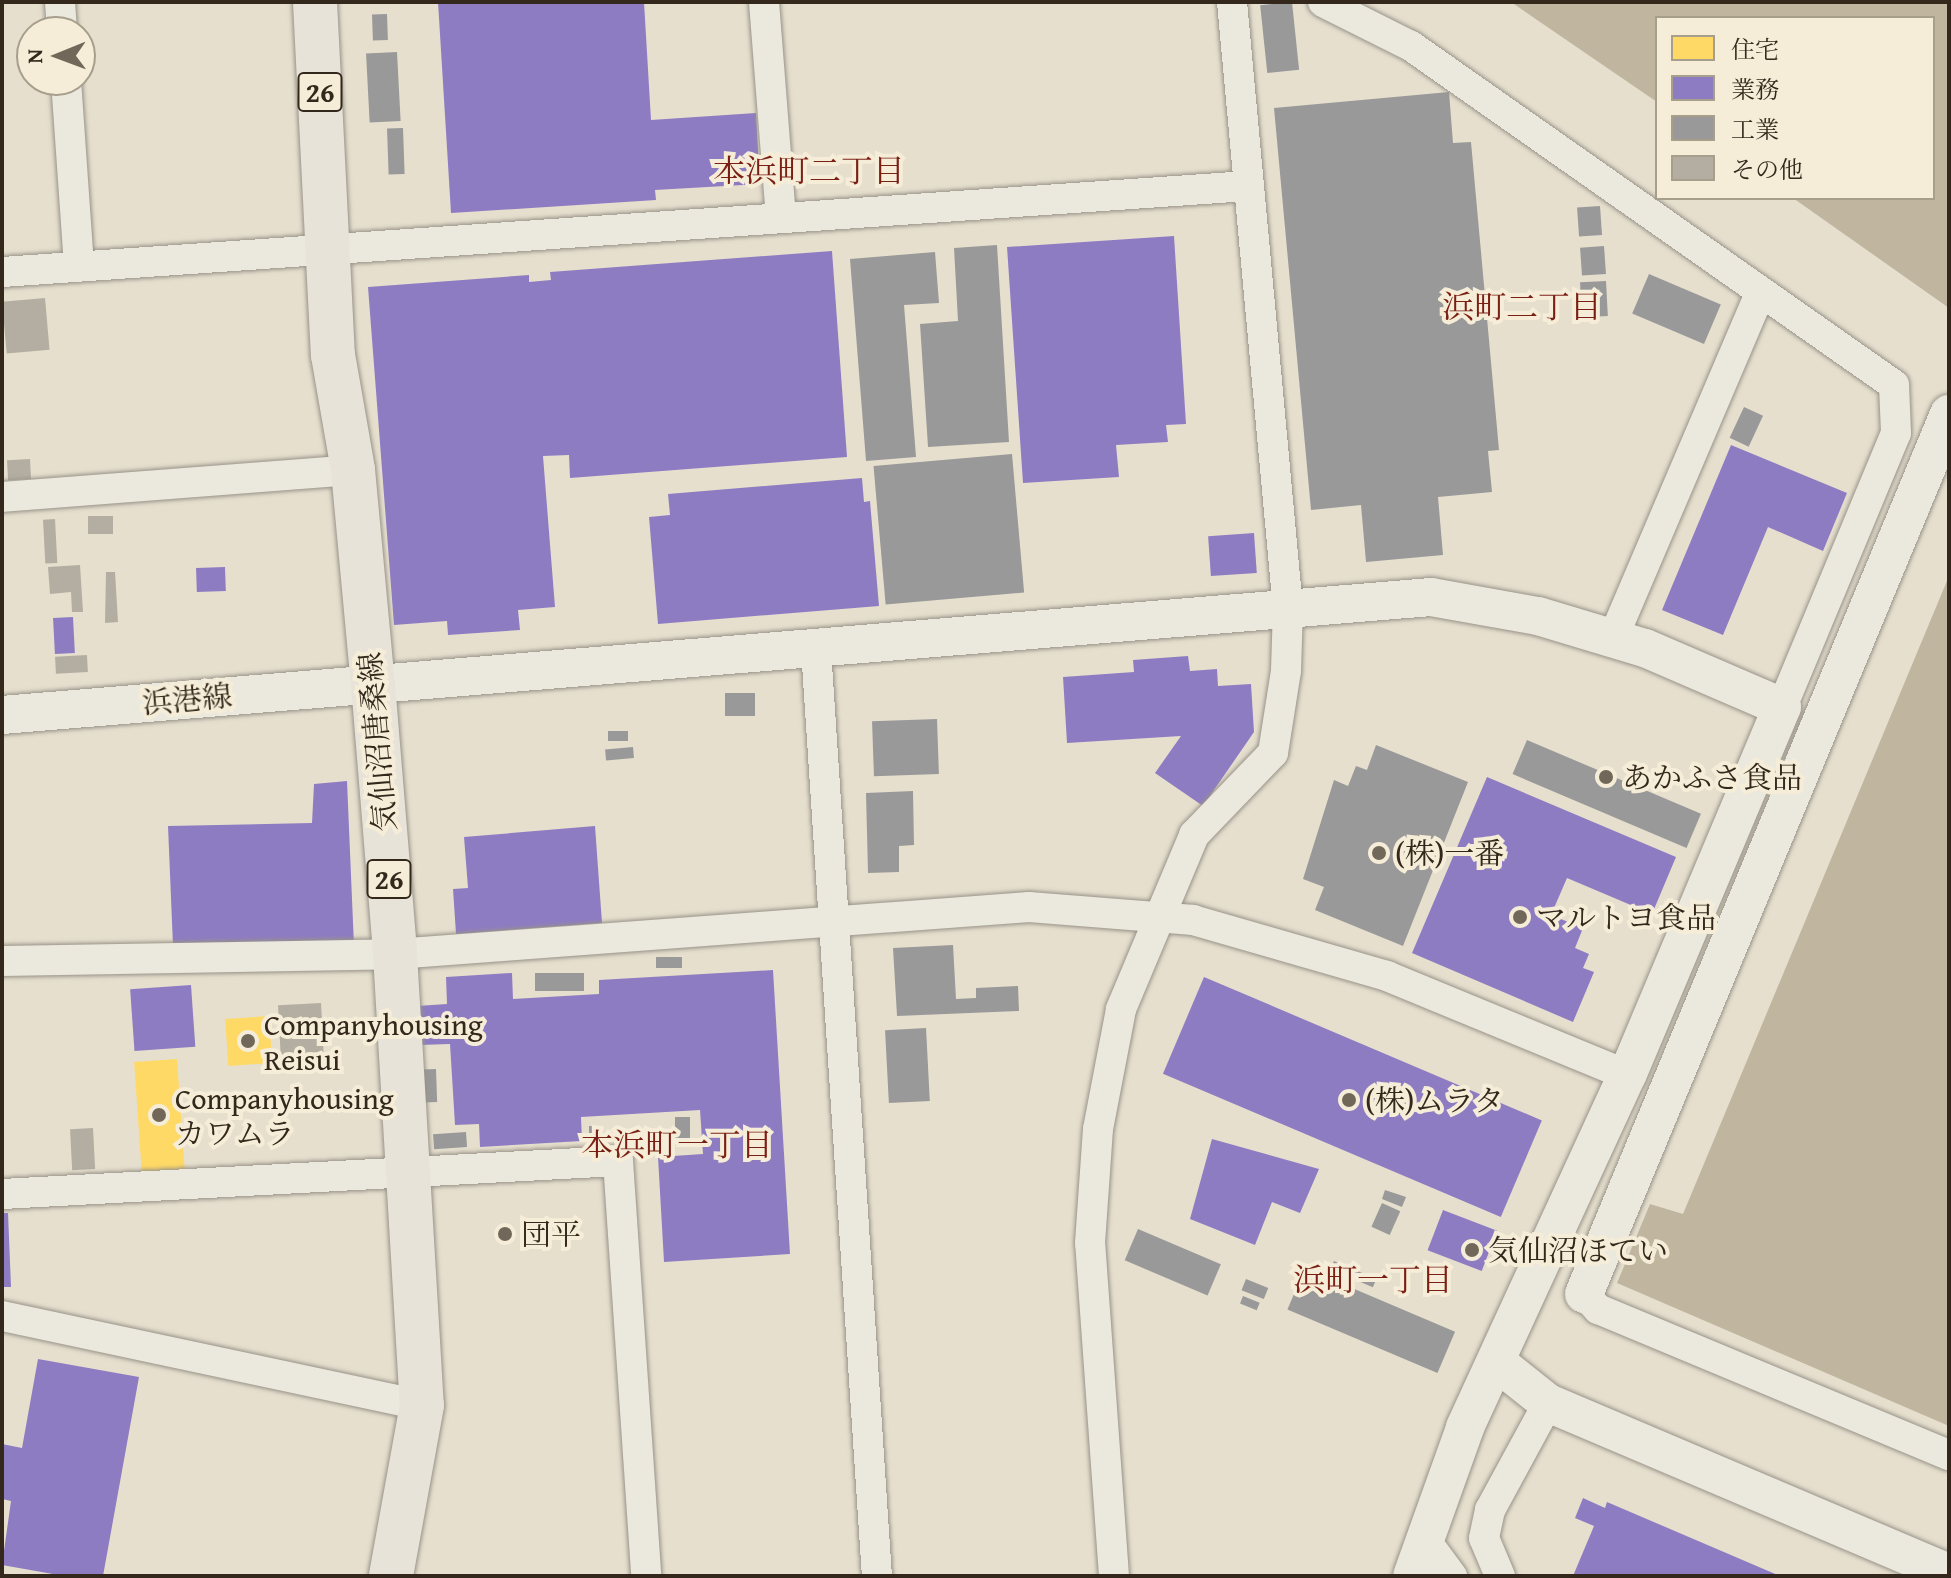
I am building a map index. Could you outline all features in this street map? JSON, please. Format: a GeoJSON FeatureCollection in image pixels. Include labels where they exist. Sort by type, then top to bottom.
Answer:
{"type":"FeatureCollection","features":[{"type":"Feature","properties":{"kind":"main road","name":"気仙沼唐桑線"},"geometry":{"type":"LineString","coordinates":[[315,2],[333,355],[353,470],[373,684],[395,954],[422,1405],[391,1576]]}},
{"type":"Feature","properties":{"kind":"street"},"geometry":{"type":"LineString","coordinates":[[764,2],[781,216]]}},
{"type":"Feature","properties":{"kind":"street"},"geometry":{"type":"LineString","coordinates":[[1114,1576],[1090,1243],[1098,1129],[1121,1009],[1194,835],[1273,753],[1288,609],[1232,2]]}},
{"type":"Feature","properties":{"kind":"street"},"geometry":{"type":"LineString","coordinates":[[1323,2],[1411,46],[1759,295],[1894,385],[1896,417],[1896,433],[1627,1075],[1499,1364],[1465,1428],[1412,1576]]}},
{"type":"Feature","properties":{"kind":"street"},"geometry":{"type":"LineString","coordinates":[[67,96],[79,266]]}},
{"type":"Feature","properties":{"kind":"street"},"geometry":{"type":"LineString","coordinates":[[2,272],[1249,186]]}},
{"type":"Feature","properties":{"kind":"street"},"geometry":{"type":"LineString","coordinates":[[1613,638],[1759,295]]}},
{"type":"Feature","properties":{"kind":"street"},"geometry":{"type":"LineString","coordinates":[[1949,414],[1584,1294],[1598,1309],[1949,1455]]}},
{"type":"Feature","properties":{"kind":"street"},"geometry":{"type":"LineString","coordinates":[[2,497],[353,470]]}},
{"type":"Feature","properties":{"kind":"street","name":"浜港線"},"geometry":{"type":"LineString","coordinates":[[2,715],[1431,597],[1538,616],[1613,638],[1782,707]]}},
{"type":"Feature","properties":{"kind":"street"},"geometry":{"type":"LineString","coordinates":[[816,649],[877,1576]]}},
{"type":"Feature","properties":{"kind":"street"},"geometry":{"type":"LineString","coordinates":[[2,961],[395,954],[1029,907],[1193,920],[1387,976],[1627,1075]]}},
{"type":"Feature","properties":{"kind":"street"},"geometry":{"type":"LineString","coordinates":[[2,1194],[618,1161],[646,1576]]}},
{"type":"Feature","properties":{"kind":"street"},"geometry":{"type":"LineString","coordinates":[[2,1316],[422,1405]]}},
{"type":"Feature","properties":{"kind":"street"},"geometry":{"type":"LineString","coordinates":[[1499,1364],[1548,1403],[1949,1573]]}},
{"type":"Feature","properties":{"kind":"street"},"geometry":{"type":"LineString","coordinates":[[1500,1576],[1484,1538],[1490,1510],[1548,1403]]}},
{"type":"Feature","properties":{"kind":"street"},"geometry":{"type":"LineString","coordinates":[[1426,1541],[1452,1576]]}},
{"type":"Feature","properties":{"kind":"shaded area"},"geometry":{"type":"Polygon","coordinates":[[[1511,2],[1949,2],[1949,308],[1796,200],[1935,200],[1935,16],[1655,16],[1655,101],[1511,2]]]}},
{"type":"Feature","properties":{"kind":"shaded area"},"geometry":{"type":"Polygon","coordinates":[[[1949,576],[1949,1426],[1617,1283],[1650,1204],[1683,1214],[1949,576]]]}},
{"type":"Feature","properties":{"kind":"building: 住宅","name":"Companyhousing Reisui"},"geometry":{"type":"Polygon","coordinates":[[[269,1016],[272,1063],[228,1066],[225,1019],[269,1016]]]}},
{"type":"Feature","properties":{"kind":"building: 住宅","name":"Companyhousing カワムラ"},"geometry":{"type":"Polygon","coordinates":[[[177,1059],[185,1169],[142,1172],[134,1062],[177,1059]]]}},
{"type":"Feature","properties":{"kind":"building: 業務"},"geometry":{"type":"Polygon","coordinates":[[[438,2],[644,2],[651,120],[756,113],[760,184],[655,190],[656,200],[451,213],[438,2]]]}},
{"type":"Feature","properties":{"kind":"building: 業務"},"geometry":{"type":"Polygon","coordinates":[[[1174,236],[1186,424],[1166,425],[1168,442],[1116,445],[1119,477],[1023,483],[1007,247],[1174,236]]]}},
{"type":"Feature","properties":{"kind":"building: 業務"},"geometry":{"type":"Polygon","coordinates":[[[832,251],[847,457],[570,478],[569,455],[543,456],[555,607],[518,610],[520,630],[448,635],[447,621],[394,625],[368,287],[529,275],[529,282],[551,280],[550,272],[832,251]]]}},
{"type":"Feature","properties":{"kind":"building: 業務"},"geometry":{"type":"Polygon","coordinates":[[[1731,445],[1847,493],[1823,551],[1768,527],[1723,635],[1662,610],[1731,445]]]}},
{"type":"Feature","properties":{"kind":"building: 業務"},"geometry":{"type":"Polygon","coordinates":[[[862,478],[864,502],[870,501],[879,606],[658,624],[649,517],[670,515],[668,494],[862,478]]]}},
{"type":"Feature","properties":{"kind":"building: 業務"},"geometry":{"type":"Polygon","coordinates":[[[1254,533],[1257,573],[1211,576],[1208,536],[1254,533]]]}},
{"type":"Feature","properties":{"kind":"building: 業務"},"geometry":{"type":"Polygon","coordinates":[[[225,567],[226,591],[197,592],[196,568],[225,567]]]}},
{"type":"Feature","properties":{"kind":"building: 業務"},"geometry":{"type":"Polygon","coordinates":[[[73,617],[75,653],[55,654],[53,618],[73,617]]]}},
{"type":"Feature","properties":{"kind":"building: 業務"},"geometry":{"type":"Polygon","coordinates":[[[1188,656],[1190,671],[1217,669],[1218,686],[1251,684],[1254,732],[1203,806],[1155,773],[1181,736],[1067,743],[1063,677],[1134,672],[1133,660],[1188,656]]]}},
{"type":"Feature","properties":{"kind":"building: 業務"},"geometry":{"type":"Polygon","coordinates":[[[1487,777],[1676,857],[1652,914],[1567,878],[1551,915],[1583,928],[1575,948],[1589,954],[1583,968],[1594,972],[1573,1022],[1412,953],[1487,777]]]}},
{"type":"Feature","properties":{"kind":"building: 業務"},"geometry":{"type":"Polygon","coordinates":[[[347,781],[354,946],[173,946],[168,826],[312,823],[314,784],[347,781]]]}},
{"type":"Feature","properties":{"kind":"building: 業務"},"geometry":{"type":"Polygon","coordinates":[[[595,826],[602,923],[456,934],[453,889],[468,888],[464,837],[595,826]]]}},
{"type":"Feature","properties":{"kind":"building: 業務"},"geometry":{"type":"Polygon","coordinates":[[[773,970],[790,1254],[664,1262],[658,1157],[703,1154],[700,1110],[581,1117],[582,1141],[480,1147],[479,1124],[455,1125],[450,1044],[419,1045],[417,1006],[447,1004],[446,977],[512,973],[513,999],[599,994],[599,980],[773,970]]]}},
{"type":"Feature","properties":{"kind":"building: 業務"},"geometry":{"type":"Polygon","coordinates":[[[1204,977],[1542,1120],[1501,1217],[1163,1074],[1204,977]]]}},
{"type":"Feature","properties":{"kind":"building: 業務"},"geometry":{"type":"Polygon","coordinates":[[[191,985],[195,1047],[134,1051],[130,989],[191,985]]]}},
{"type":"Feature","properties":{"kind":"building: 業務"},"geometry":{"type":"Polygon","coordinates":[[[1212,1139],[1319,1169],[1300,1213],[1272,1202],[1255,1245],[1190,1219],[1212,1139]]]}},
{"type":"Feature","properties":{"kind":"building: 業務"},"geometry":{"type":"Polygon","coordinates":[[[1443,1210],[1497,1231],[1482,1271],[1428,1250],[1443,1210]]]}},
{"type":"Feature","properties":{"kind":"building: 業務"},"geometry":{"type":"Polygon","coordinates":[[[2,1213],[8,1213],[11,1287],[2,1287],[2,1213]]]}},
{"type":"Feature","properties":{"kind":"building: 業務"},"geometry":{"type":"Polygon","coordinates":[[[38,1359],[139,1377],[103,1576],[64,1576],[2,1565],[11,1501],[2,1499],[2,1444],[22,1448],[38,1359]]]}},
{"type":"Feature","properties":{"kind":"building: 業務"},"geometry":{"type":"Polygon","coordinates":[[[1583,1498],[1605,1508],[1607,1502],[1780,1576],[1573,1576],[1594,1526],[1575,1518],[1583,1498]]]}},
{"type":"Feature","properties":{"kind":"building: 工業"},"geometry":{"type":"Polygon","coordinates":[[[1292,2],[1299,70],[1267,73],[1260,5],[1292,2]]]}},
{"type":"Feature","properties":{"kind":"building: 工業"},"geometry":{"type":"Polygon","coordinates":[[[387,14],[388,40],[373,41],[372,15],[387,14]]]}},
{"type":"Feature","properties":{"kind":"building: 工業"},"geometry":{"type":"Polygon","coordinates":[[[397,52],[401,121],[370,123],[366,54],[397,52]]]}},
{"type":"Feature","properties":{"kind":"building: 工業"},"geometry":{"type":"Polygon","coordinates":[[[1449,92],[1453,143],[1471,142],[1499,450],[1488,451],[1492,492],[1438,497],[1443,555],[1366,562],[1361,505],[1311,510],[1274,108],[1449,92]]]}},
{"type":"Feature","properties":{"kind":"building: 工業"},"geometry":{"type":"Polygon","coordinates":[[[403,128],[405,174],[389,175],[387,129],[403,128]]]}},
{"type":"Feature","properties":{"kind":"building: 工業"},"geometry":{"type":"Polygon","coordinates":[[[1600,206],[1602,235],[1579,237],[1577,208],[1600,206]]]}},
{"type":"Feature","properties":{"kind":"building: 工業"},"geometry":{"type":"Polygon","coordinates":[[[997,245],[1009,442],[928,447],[920,324],[958,321],[954,248],[997,245]]]}},
{"type":"Feature","properties":{"kind":"building: 工業"},"geometry":{"type":"Polygon","coordinates":[[[1604,246],[1606,274],[1582,276],[1580,248],[1604,246]]]}},
{"type":"Feature","properties":{"kind":"building: 工業"},"geometry":{"type":"Polygon","coordinates":[[[935,252],[939,303],[904,305],[916,457],[866,461],[850,259],[935,252]]]}},
{"type":"Feature","properties":{"kind":"building: 工業"},"geometry":{"type":"Polygon","coordinates":[[[1649,274],[1721,304],[1704,344],[1632,314],[1649,274]]]}},
{"type":"Feature","properties":{"kind":"building: 工業"},"geometry":{"type":"Polygon","coordinates":[[[1606,281],[1608,316],[1582,317],[1580,282],[1606,281]]]}},
{"type":"Feature","properties":{"kind":"building: 工業"},"geometry":{"type":"Polygon","coordinates":[[[1744,407],[1763,416],[1749,447],[1730,438],[1744,407]]]}},
{"type":"Feature","properties":{"kind":"building: 工業"},"geometry":{"type":"Polygon","coordinates":[[[1012,454],[1024,592],[886,605],[874,466],[1012,454]]]}},
{"type":"Feature","properties":{"kind":"building: 工業"},"geometry":{"type":"Polygon","coordinates":[[[725,693],[755,693],[755,716],[725,716],[725,693]]]}},
{"type":"Feature","properties":{"kind":"building: 工業"},"geometry":{"type":"Polygon","coordinates":[[[937,719],[939,774],[874,776],[872,721],[937,719]]]}},
{"type":"Feature","properties":{"kind":"building: 工業"},"geometry":{"type":"Polygon","coordinates":[[[608,731],[628,731],[628,741],[608,741],[608,731]]]}},
{"type":"Feature","properties":{"kind":"building: 工業"},"geometry":{"type":"Polygon","coordinates":[[[1527,740],[1701,814],[1687,848],[1513,774],[1527,740]]]}},
{"type":"Feature","properties":{"kind":"building: 工業"},"geometry":{"type":"Polygon","coordinates":[[[1376,745],[1468,782],[1403,946],[1315,910],[1324,887],[1303,879],[1334,780],[1348,786],[1356,766],[1367,770],[1376,745]]]}},
{"type":"Feature","properties":{"kind":"building: 工業"},"geometry":{"type":"Polygon","coordinates":[[[633,747],[634,758],[606,760],[605,749],[633,747]]]}},
{"type":"Feature","properties":{"kind":"building: 工業"},"geometry":{"type":"Polygon","coordinates":[[[913,791],[914,845],[899,846],[899,872],[868,873],[866,793],[913,791]]]}},
{"type":"Feature","properties":{"kind":"building: 工業"},"geometry":{"type":"Polygon","coordinates":[[[953,945],[956,999],[976,998],[976,988],[1018,986],[1019,1011],[897,1016],[893,948],[953,945]]]}},
{"type":"Feature","properties":{"kind":"building: 工業"},"geometry":{"type":"Polygon","coordinates":[[[656,957],[682,957],[682,968],[656,968],[656,957]]]}},
{"type":"Feature","properties":{"kind":"building: 工業"},"geometry":{"type":"Polygon","coordinates":[[[535,973],[584,973],[584,991],[535,991],[535,973]]]}},
{"type":"Feature","properties":{"kind":"building: 工業"},"geometry":{"type":"Polygon","coordinates":[[[926,1028],[930,1101],[889,1103],[885,1030],[926,1028]]]}},
{"type":"Feature","properties":{"kind":"building: 工業"},"geometry":{"type":"Polygon","coordinates":[[[436,1069],[437,1102],[422,1103],[421,1070],[436,1069]]]}},
{"type":"Feature","properties":{"kind":"building: 工業"},"geometry":{"type":"Polygon","coordinates":[[[675,1117],[690,1117],[690,1146],[675,1146],[675,1117]]]}},
{"type":"Feature","properties":{"kind":"building: 工業"},"geometry":{"type":"Polygon","coordinates":[[[589,1126],[601,1126],[601,1142],[589,1142],[589,1126]]]}},
{"type":"Feature","properties":{"kind":"building: 工業"},"geometry":{"type":"Polygon","coordinates":[[[466,1132],[467,1147],[434,1149],[433,1134],[466,1132]]]}},
{"type":"Feature","properties":{"kind":"building: 工業"},"geometry":{"type":"Polygon","coordinates":[[[1385,1190],[1406,1197],[1402,1207],[1382,1199],[1385,1190]]]}},
{"type":"Feature","properties":{"kind":"building: 工業"},"geometry":{"type":"Polygon","coordinates":[[[1382,1203],[1400,1211],[1390,1235],[1371,1227],[1382,1203]]]}},
{"type":"Feature","properties":{"kind":"building: 工業"},"geometry":{"type":"Polygon","coordinates":[[[1138,1229],[1221,1264],[1208,1295],[1125,1260],[1138,1229]]]}},
{"type":"Feature","properties":{"kind":"building: 工業"},"geometry":{"type":"Polygon","coordinates":[[[1334,1261],[1376,1279],[1373,1287],[1330,1269],[1334,1261]]]}},
{"type":"Feature","properties":{"kind":"building: 工業"},"geometry":{"type":"Polygon","coordinates":[[[1305,1268],[1455,1332],[1437,1373],[1287,1309],[1305,1268]]]}},
{"type":"Feature","properties":{"kind":"building: 工業"},"geometry":{"type":"Polygon","coordinates":[[[1246,1279],[1268,1288],[1264,1299],[1242,1290],[1246,1279]]]}},
{"type":"Feature","properties":{"kind":"building: 工業"},"geometry":{"type":"Polygon","coordinates":[[[1243,1296],[1260,1303],[1257,1310],[1240,1303],[1243,1296]]]}},
{"type":"Feature","properties":{"kind":"building: その他"},"geometry":{"type":"Polygon","coordinates":[[[45,298],[50,350],[7,354],[2,302],[45,298]]]}},
{"type":"Feature","properties":{"kind":"building: その他"},"geometry":{"type":"Polygon","coordinates":[[[30,459],[31,479],[8,480],[7,460],[30,459]]]}},
{"type":"Feature","properties":{"kind":"building: その他"},"geometry":{"type":"Polygon","coordinates":[[[88,516],[113,516],[113,534],[88,534],[88,516]]]}},
{"type":"Feature","properties":{"kind":"building: その他"},"geometry":{"type":"Polygon","coordinates":[[[55,519],[57,563],[45,564],[43,520],[55,519]]]}},
{"type":"Feature","properties":{"kind":"building: その他"},"geometry":{"type":"Polygon","coordinates":[[[80,565],[83,612],[72,612],[71,592],[50,594],[48,567],[80,565]]]}},
{"type":"Feature","properties":{"kind":"building: その他"},"geometry":{"type":"Polygon","coordinates":[[[106,572],[115,572],[118,622],[105,623],[106,572]]]}},
{"type":"Feature","properties":{"kind":"building: その他"},"geometry":{"type":"Polygon","coordinates":[[[87,655],[88,672],[56,674],[55,657],[87,655]]]}},
{"type":"Feature","properties":{"kind":"building: その他"},"geometry":{"type":"Polygon","coordinates":[[[321,1003],[324,1063],[281,1065],[278,1005],[321,1003]]]}},
{"type":"Feature","properties":{"kind":"building: その他"},"geometry":{"type":"Polygon","coordinates":[[[93,1128],[95,1169],[72,1170],[70,1129],[93,1128]]]}},
{"type":"Feature","properties":{"kind":"place","name":"あかふさ食品"},"geometry":{"type":"Point","coordinates":[1606,777]}},
{"type":"Feature","properties":{"kind":"place","name":"(株)一番"},"geometry":{"type":"Point","coordinates":[1379,853]}},
{"type":"Feature","properties":{"kind":"place","name":"マルトヨ食品"},"geometry":{"type":"Point","coordinates":[1520,917]}},
{"type":"Feature","properties":{"kind":"place","name":"Companyhousing Reisui"},"geometry":{"type":"Point","coordinates":[248,1041]}},
{"type":"Feature","properties":{"kind":"place","name":"(株)ムラタ"},"geometry":{"type":"Point","coordinates":[1349,1100]}},
{"type":"Feature","properties":{"kind":"place","name":"Companyhousing カワムラ"},"geometry":{"type":"Point","coordinates":[159,1115]}},
{"type":"Feature","properties":{"kind":"place","name":"団平"},"geometry":{"type":"Point","coordinates":[505,1234]}},
{"type":"Feature","properties":{"kind":"place","name":"気仙沼ほてい"},"geometry":{"type":"Point","coordinates":[1472,1250]}},
{"type":"Feature","properties":{"kind":"district","name":"本浜町二丁目"},"geometry":{"type":"Point","coordinates":[809,171]}},
{"type":"Feature","properties":{"kind":"district","name":"浜町二丁目"},"geometry":{"type":"Point","coordinates":[1522,307]}},
{"type":"Feature","properties":{"kind":"district","name":"本浜町一丁目"},"geometry":{"type":"Point","coordinates":[677,1145]}},
{"type":"Feature","properties":{"kind":"district","name":"浜町一丁目"},"geometry":{"type":"Point","coordinates":[1373,1280]}}]}
